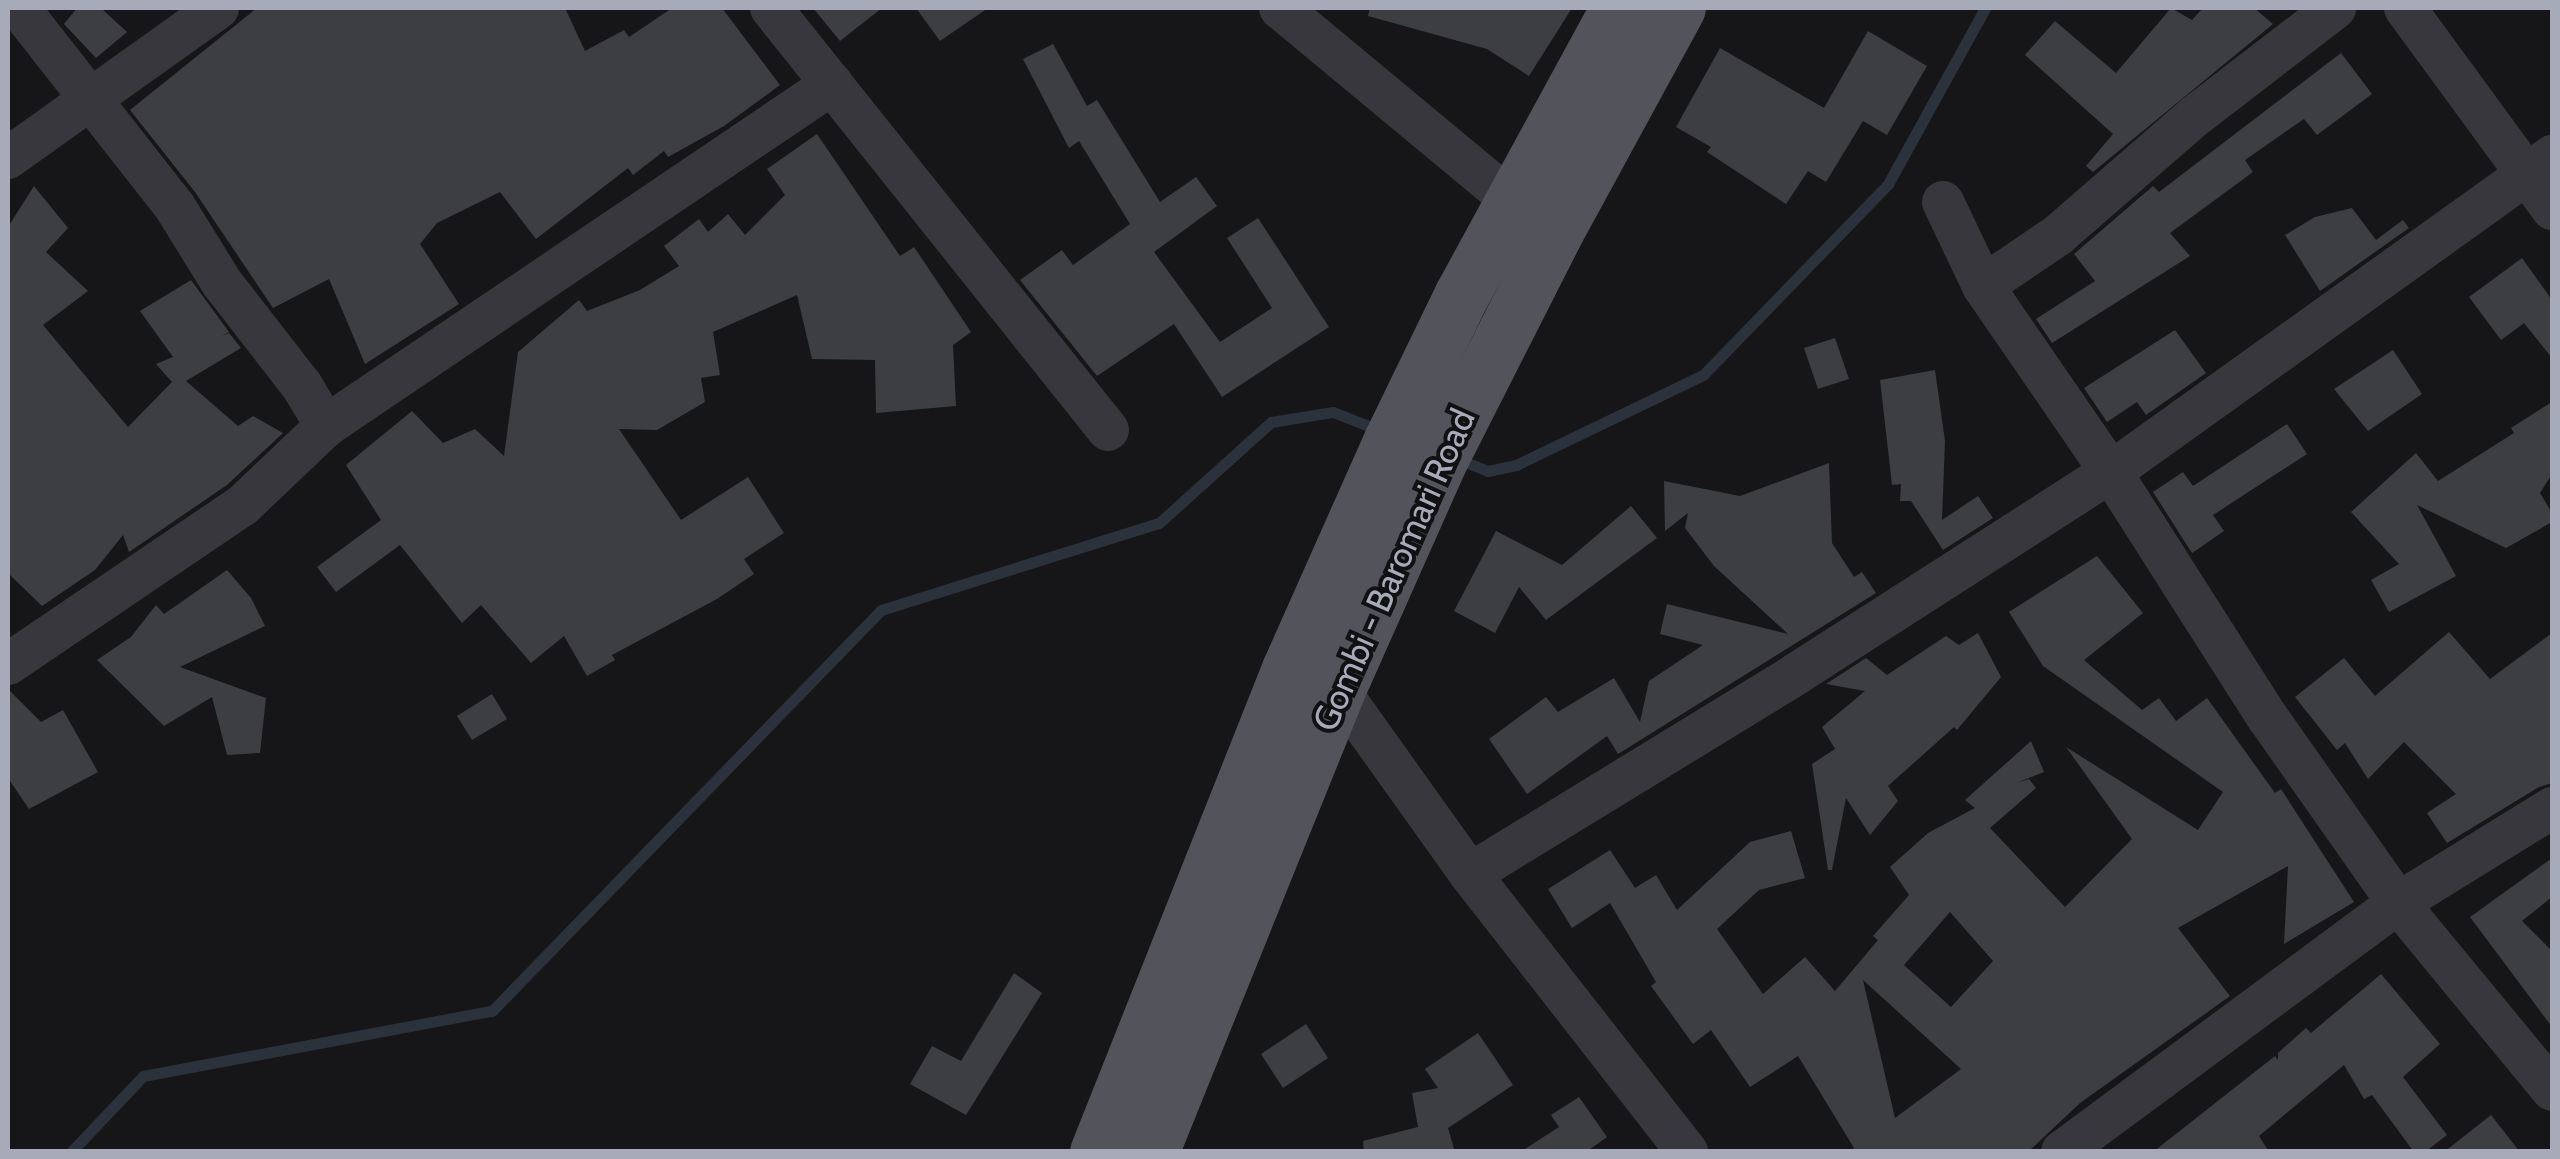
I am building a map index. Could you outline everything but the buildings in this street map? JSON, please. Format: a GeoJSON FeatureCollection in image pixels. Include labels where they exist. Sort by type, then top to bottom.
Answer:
{"type":"FeatureCollection","features":[{"type":"Feature","properties":{"kind":"main road","name":"Gombi - Baromari Road"},"geometry":{"type":"LineString","coordinates":[[1097,1152],[1289,669],[1415,452],[1533,218],[1618,8]]}},
{"type":"Feature","properties":{"kind":"main road","name":"Gombi - Baromari Road"},"geometry":{"type":"LineString","coordinates":[[1533,218],[1678,8]]}},
{"type":"Feature","properties":{"kind":"main road","name":"Gombi - Baromari Road"},"geometry":{"type":"LineString","coordinates":[[1150,1152],[1338,689],[1415,452]]}},
{"type":"Feature","properties":{"kind":"street"},"geometry":{"type":"LineString","coordinates":[[18,8],[88,102],[175,207],[222,283],[302,386],[326,426]]}},
{"type":"Feature","properties":{"kind":"street"},"geometry":{"type":"LineString","coordinates":[[8,158],[218,8]]}},
{"type":"Feature","properties":{"kind":"street"},"geometry":{"type":"LineString","coordinates":[[771,8],[1108,430]]}},
{"type":"Feature","properties":{"kind":"street"},"geometry":{"type":"LineString","coordinates":[[1280,8],[1533,218]]}},
{"type":"Feature","properties":{"kind":"street"},"geometry":{"type":"LineString","coordinates":[[1983,286],[2058,235],[2195,116],[2335,8]]}},
{"type":"Feature","properties":{"kind":"street"},"geometry":{"type":"LineString","coordinates":[[2405,8],[2539,164],[2552,209]]}},
{"type":"Feature","properties":{"kind":"street"},"geometry":{"type":"LineString","coordinates":[[8,664],[242,505],[326,426],[832,84]]}},
{"type":"Feature","properties":{"kind":"street"},"geometry":{"type":"LineString","coordinates":[[1470,874],[1796,674],[2112,472],[2539,164]]}},
{"type":"Feature","properties":{"kind":"street"},"geometry":{"type":"LineString","coordinates":[[1943,202],[1983,286],[2112,472],[2268,718],[2398,902],[2552,1090]]}},
{"type":"Feature","properties":{"kind":"street"},"geometry":{"type":"LineString","coordinates":[[1338,689],[1470,874],[1686,1152]]}},
{"type":"Feature","properties":{"kind":"street"},"geometry":{"type":"LineString","coordinates":[[2062,1152],[2398,902],[2552,808]]}},
{"type":"Feature","properties":{"kind":"waterway"},"geometry":{"type":"LineString","coordinates":[[1458,459],[1488,471],[1516,465],[1703,375],[1888,184],[1985,8]]}},
{"type":"Feature","properties":{"kind":"waterway"},"geometry":{"type":"LineString","coordinates":[[71,1152],[143,1076],[492,1011],[881,610],[1159,523],[1271,422],[1333,412],[1379,430]]}}]}
